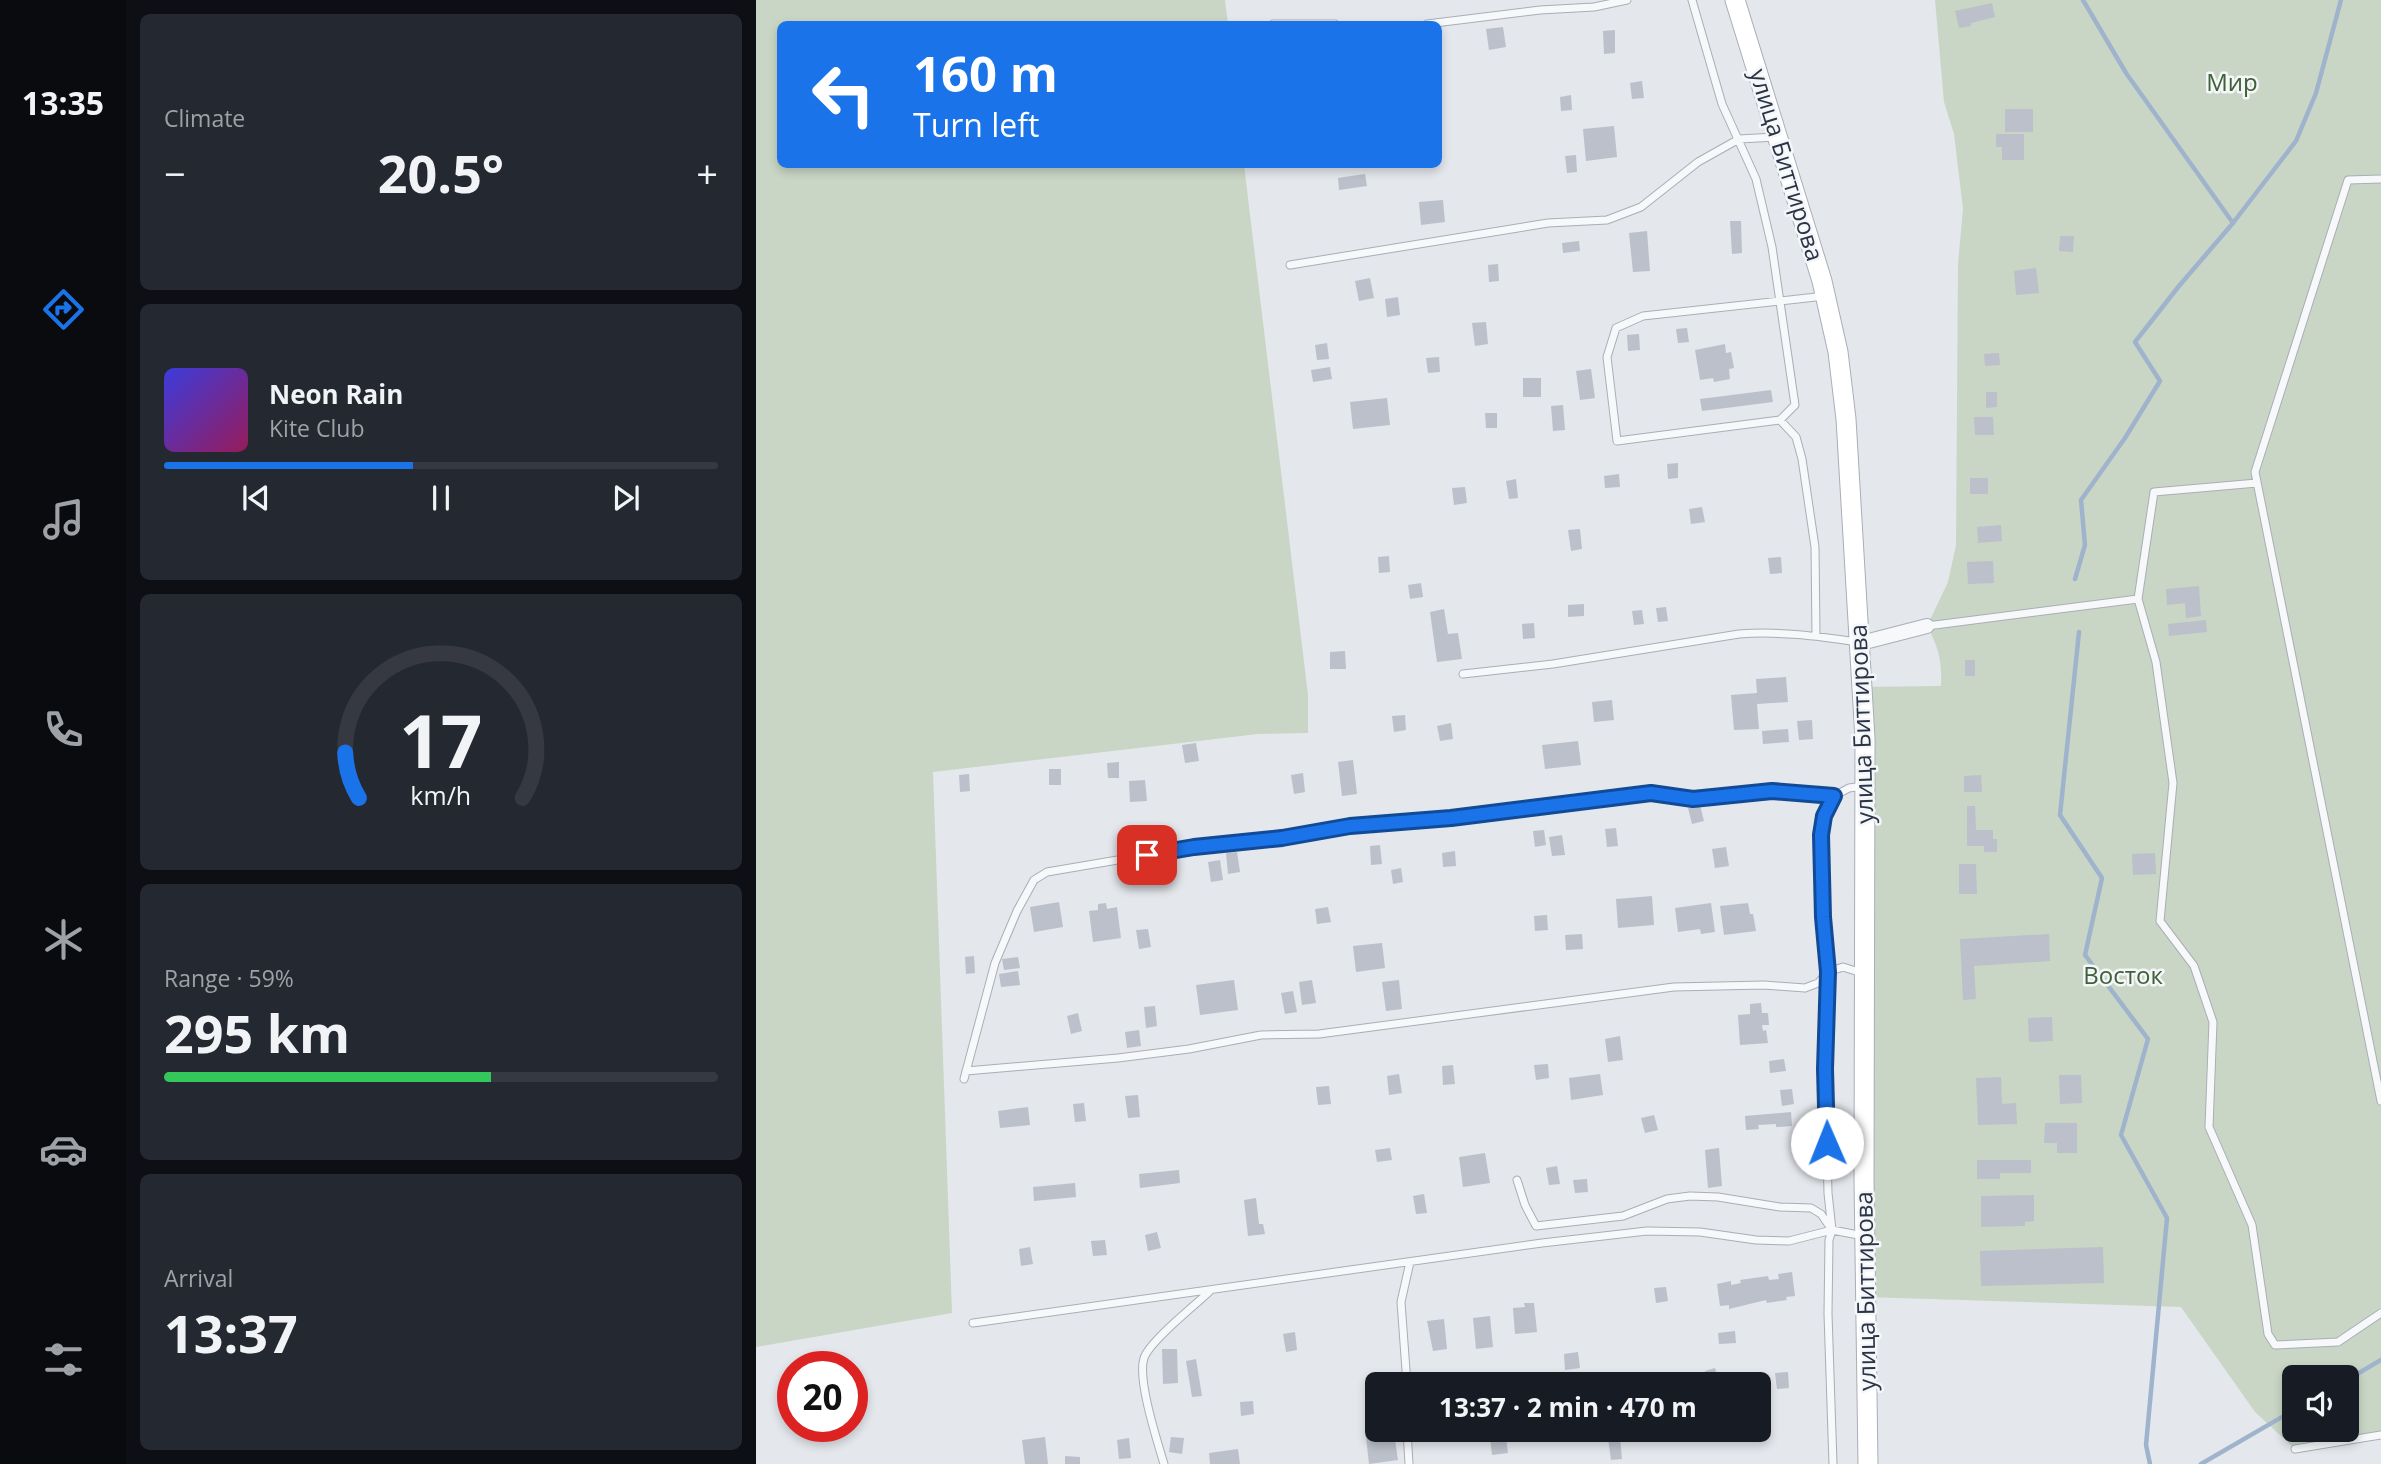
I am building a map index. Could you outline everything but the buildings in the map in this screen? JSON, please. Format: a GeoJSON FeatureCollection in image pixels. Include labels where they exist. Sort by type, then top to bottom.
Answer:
{"type":"FeatureCollection","features":[{"type":"Feature","properties":{"kind":"street","name":"улица Биттирова"},"geometry":{"type":"LineString","coordinates":[[1735,0],[1826,296],[1841,375],[1861,643],[1865,786],[1868,1464]]}},
{"type":"Feature","properties":{"kind":"street"},"geometry":{"type":"LineString","coordinates":[[1861,643],[1927,625]]}},
{"type":"Feature","properties":{"kind":"lane"},"geometry":{"type":"LineString","coordinates":[[1442,22],[1540,10],[1594,7],[1627,0]]}},
{"type":"Feature","properties":{"kind":"lane"},"geometry":{"type":"LineString","coordinates":[[1692,0],[1722,104],[1756,179],[1772,247],[1780,301],[1795,405],[1780,420],[1617,441],[1607,357],[1616,328],[1643,316],[1780,301],[1826,296]]}},
{"type":"Feature","properties":{"kind":"lane"},"geometry":{"type":"LineString","coordinates":[[1290,265],[1548,223],[1607,220],[1641,207],[1698,162],[1739,139],[1779,136]]}},
{"type":"Feature","properties":{"kind":"lane"},"geometry":{"type":"LineString","coordinates":[[2381,179],[2348,180],[2255,472],[2381,1101]]}},
{"type":"Feature","properties":{"kind":"lane"},"geometry":{"type":"LineString","coordinates":[[1780,420],[1796,437],[1802,459],[1815,547],[1816,636]]}},
{"type":"Feature","properties":{"kind":"lane"},"geometry":{"type":"LineString","coordinates":[[2257,483],[2154,492],[2138,599],[2156,662],[2173,783],[2160,921],[2194,966],[2213,1022],[2209,1127],[2252,1225],[2268,1334],[2274,1345],[2338,1342],[2381,1314]]}},
{"type":"Feature","properties":{"kind":"lane"},"geometry":{"type":"LineString","coordinates":[[1927,625],[2138,599]]}},
{"type":"Feature","properties":{"kind":"lane"},"geometry":{"type":"LineString","coordinates":[[1463,674],[1553,664],[1768,631],[1861,643]]}},
{"type":"Feature","properties":{"kind":"lane"},"geometry":{"type":"LineString","coordinates":[[1865,786],[1849,788],[1834,796],[1772,791],[1693,799],[1651,793],[1618,796],[1451,818],[1350,826],[1282,838],[1194,847],[1047,872],[1034,880],[1017,911],[995,963],[965,1075],[1189,1049],[1261,1035],[1319,1034],[1674,987],[1765,985],[1805,988],[1818,983],[1828,972],[1843,967],[1865,974]]}},
{"type":"Feature","properties":{"kind":"lane"},"geometry":{"type":"LineString","coordinates":[[1833,1464],[1828,1314],[1829,1240],[1832,1230],[1828,1193],[1826,1082],[1828,972],[1823,917],[1821,835],[1824,816],[1834,796]]}},
{"type":"Feature","properties":{"kind":"lane"},"geometry":{"type":"LineString","coordinates":[[1517,1180],[1525,1205],[1536,1226],[1623,1216],[1667,1199],[1690,1196],[1811,1208],[1821,1214],[1832,1230]]}},
{"type":"Feature","properties":{"kind":"lane"},"geometry":{"type":"LineString","coordinates":[[973,1323],[1542,1243],[1647,1231],[1700,1232],[1756,1240],[1789,1241],[1832,1230],[1865,1236]]}},
{"type":"Feature","properties":{"kind":"lane"},"geometry":{"type":"LineString","coordinates":[[1406,1372],[1401,1302],[1410,1262]]}},
{"type":"Feature","properties":{"kind":"lane"},"geometry":{"type":"LineString","coordinates":[[1164,1464],[1142,1374],[1145,1356],[1158,1339],[1209,1291]]}},
{"type":"Feature","properties":{"kind":"lane"},"geometry":{"type":"LineString","coordinates":[[2295,1449],[2381,1435]]}},
{"type":"Feature","properties":{"kind":"lane"},"geometry":{"type":"LineString","coordinates":[[1408,1442],[1409,1464]]}},
{"type":"Feature","properties":{"kind":"green space"},"geometry":{"type":"Polygon","coordinates":[[[756,0],[1225,0],[1228,21],[777,21],[777,168],[1244,168],[1308,695],[1308,733],[1258,734],[933,772],[952,1313],[756,1347],[756,0]]]}},
{"type":"Feature","properties":{"kind":"green space","name":"Восток"},"geometry":{"type":"Polygon","coordinates":[[[1935,0],[2381,0],[2381,1435],[2359,1439],[2359,1365],[2282,1365],[2282,1437],[2255,1412],[2181,1307],[1866,1297],[1862,687],[1941,686],[1939,655],[1927,626],[1948,582],[1956,545],[1958,264],[1963,209],[1954,134],[1944,102],[1935,0]]]}},
{"type":"Feature","properties":{"kind":"green space","name":"Восток"},"geometry":{"type":"Polygon","coordinates":[[[2287,1442],[2338,1442],[2295,1449],[2287,1442]]]}},
{"type":"Feature","properties":{"kind":"waterway"},"geometry":{"type":"LineString","coordinates":[[2083,0],[2126,73],[2233,223]]}},
{"type":"Feature","properties":{"kind":"waterway"},"geometry":{"type":"LineString","coordinates":[[2075,579],[2085,545],[2081,500],[2125,438],[2160,381],[2135,342],[2296,141],[2316,93],[2341,0]]}},
{"type":"Feature","properties":{"kind":"waterway"},"geometry":{"type":"LineString","coordinates":[[2079,632],[2060,815],[2102,878],[2085,955],[2148,1039],[2121,1135],[2167,1218],[2146,1445],[2150,1464]]}},
{"type":"Feature","properties":{"kind":"waterway"},"geometry":{"type":"LineString","coordinates":[[2359,1373],[2381,1360]]}},
{"type":"Feature","properties":{"kind":"waterway"},"geometry":{"type":"LineString","coordinates":[[2201,1464],[2282,1417]]}},
{"type":"Feature","properties":{"kind":"route"},"geometry":{"type":"LineString","coordinates":[[1147,855],[1282,838],[1350,826],[1451,818],[1651,793],[1693,799],[1772,791],[1834,796],[1824,816],[1821,835],[1823,917],[1828,972],[1825,1069],[1827,1143]]}},
{"type":"Feature","properties":{"kind":"park label","name":"Мир"},"geometry":{"type":"Point","coordinates":[2232,83]}}]}
